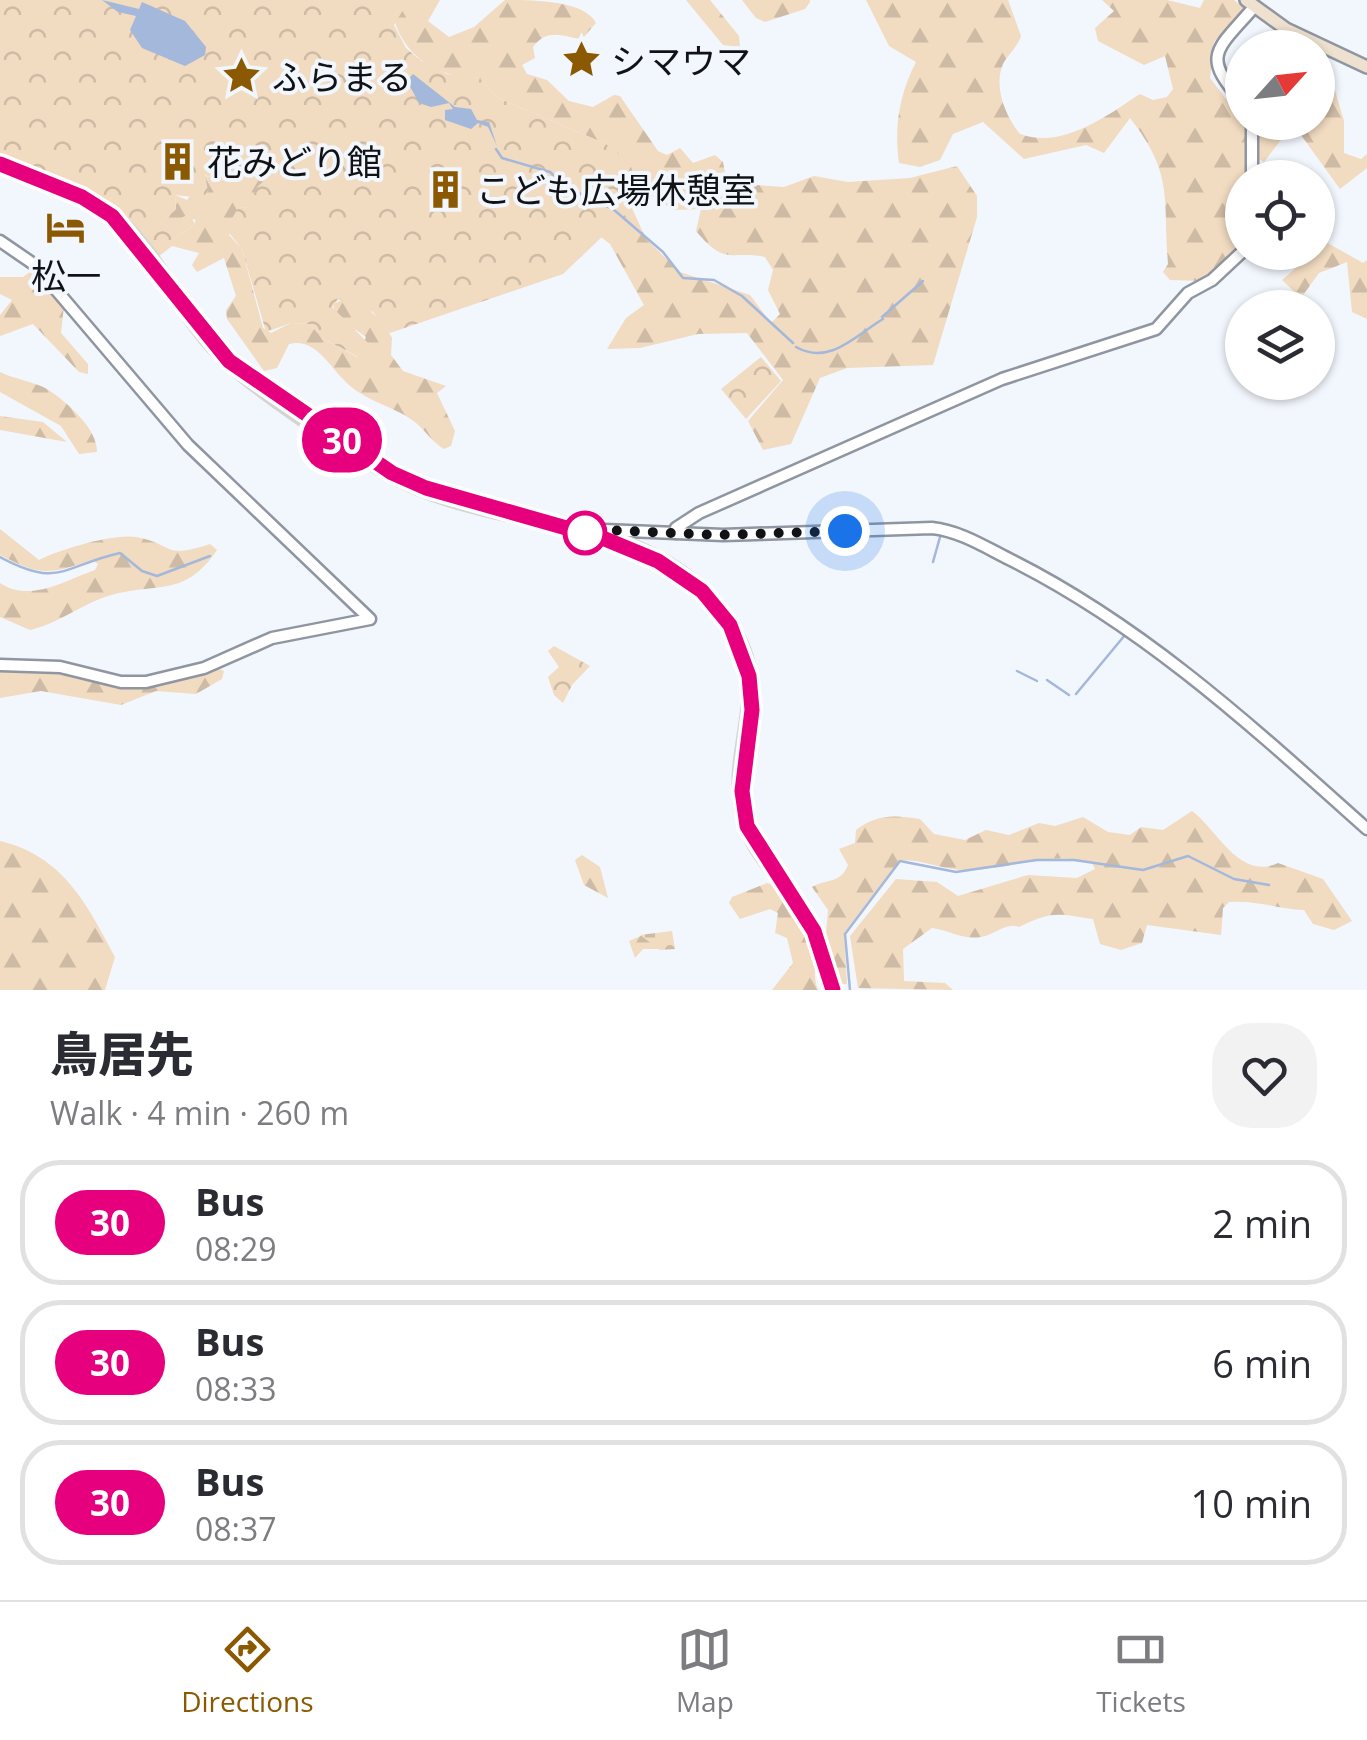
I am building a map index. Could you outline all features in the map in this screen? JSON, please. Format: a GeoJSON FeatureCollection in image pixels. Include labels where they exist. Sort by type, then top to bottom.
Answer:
{"type":"FeatureCollection","features":[{"type":"Feature","properties":{"kind":"main road"},"geometry":{"type":"LineString","coordinates":[[1250,4],[1286,29],[1367,67]]}},
{"type":"Feature","properties":{"kind":"main road"},"geometry":{"type":"LineString","coordinates":[[0,164],[82,197],[112,216],[229,361],[392,473],[426,488],[599,537],[684,576],[717,607],[735,635],[747,666],[752,698],[742,791],[744,818],[754,843],[814,931],[833,990]]}},
{"type":"Feature","properties":{"kind":"street"},"geometry":{"type":"LineString","coordinates":[[1232,30],[1250,4]]}},
{"type":"Feature","properties":{"kind":"street"},"geometry":{"type":"LineString","coordinates":[[1225,40],[1216,60],[1225,83]]}},
{"type":"Feature","properties":{"kind":"street"},"geometry":{"type":"LineString","coordinates":[[0,241],[35,266],[188,445],[370,619],[272,638],[196,671],[146,682],[120,682],[52,666],[0,666]]}},
{"type":"Feature","properties":{"kind":"street"},"geometry":{"type":"LineString","coordinates":[[676,533],[676,528],[700,512],[1002,379],[1156,329],[1188,293],[1225,268]]}},
{"type":"Feature","properties":{"kind":"street"},"geometry":{"type":"LineString","coordinates":[[599,537],[604,530],[676,533],[932,528],[962,535],[1051,580],[1172,660],[1367,828]]}},
{"type":"Feature","properties":{"kind":"green space"},"geometry":{"type":"Polygon","coordinates":[[[0,0],[409,0],[394,25],[406,48],[420,60],[447,74],[479,78],[498,98],[606,144],[630,164],[639,188],[648,193],[563,274],[390,333],[373,312],[338,299],[332,307],[368,343],[368,354],[362,359],[322,338],[310,324],[291,323],[266,332],[242,249],[226,229],[238,208],[247,207],[258,186],[271,175],[269,161],[263,160],[226,184],[205,175],[208,191],[202,198],[175,195],[176,209],[165,219],[165,226],[189,214],[195,224],[172,240],[172,246],[158,257],[106,202],[69,181],[0,153],[0,0]]]}},
{"type":"Feature","properties":{"kind":"green space"},"geometry":{"type":"Polygon","coordinates":[[[390,0],[440,0],[428,21],[449,37],[474,27],[505,0],[556,3],[581,10],[596,23],[582,39],[544,37],[533,47],[535,58],[522,65],[527,74],[547,80],[569,101],[593,107],[614,95],[620,96],[658,151],[667,155],[680,148],[693,163],[715,155],[723,162],[727,183],[784,187],[814,176],[848,182],[910,178],[957,166],[977,196],[977,217],[933,365],[847,368],[820,378],[791,444],[763,450],[748,421],[783,380],[747,333],[698,334],[640,348],[607,349],[626,318],[644,305],[610,244],[601,237],[594,244],[631,206],[646,239],[680,272],[750,295],[771,323],[780,314],[768,290],[773,270],[765,257],[729,255],[715,249],[696,231],[701,209],[674,210],[639,188],[630,165],[606,144],[498,98],[479,78],[430,66],[399,33],[390,0]]]}},
{"type":"Feature","properties":{"kind":"green space"},"geometry":{"type":"Polygon","coordinates":[[[686,0],[710,0],[739,36],[740,47],[723,45],[686,0]]]}},
{"type":"Feature","properties":{"kind":"green space"},"geometry":{"type":"Polygon","coordinates":[[[742,0],[810,2],[805,9],[765,22],[756,18],[742,0]]]}},
{"type":"Feature","properties":{"kind":"green space"},"geometry":{"type":"Polygon","coordinates":[[[866,0],[1008,0],[1021,36],[1003,64],[1000,92],[1020,134],[1052,137],[1084,128],[1140,94],[1153,100],[1167,97],[1173,89],[1165,56],[1144,65],[1098,41],[1095,28],[1114,11],[1102,0],[1167,0],[1200,8],[1204,0],[1234,0],[1244,8],[1214,42],[1210,78],[1225,98],[1225,140],[1245,140],[1246,160],[1225,160],[1225,263],[1203,281],[1170,280],[1163,272],[1168,264],[1164,187],[1154,155],[1130,118],[1104,153],[1086,145],[1024,159],[983,122],[953,134],[940,160],[920,167],[899,163],[899,111],[916,62],[889,46],[866,0]]]}},
{"type":"Feature","properties":{"kind":"green space"},"geometry":{"type":"Polygon","coordinates":[[[1335,90],[1344,121],[1344,153],[1361,159],[1367,154],[1367,168],[1340,189],[1335,182],[1335,160],[1319,160],[1305,140],[1335,140],[1335,90]]]}},
{"type":"Feature","properties":{"kind":"green space"},"geometry":{"type":"Polygon","coordinates":[[[1254,140],[1281,140],[1266,160],[1254,156],[1254,140]]]}},
{"type":"Feature","properties":{"kind":"green space"},"geometry":{"type":"Polygon","coordinates":[[[263,160],[269,161],[271,175],[247,207],[238,208],[229,235],[242,249],[263,328],[271,333],[291,323],[310,324],[322,338],[357,357],[366,337],[336,316],[333,304],[342,300],[369,310],[384,323],[392,338],[391,355],[403,371],[446,386],[437,393],[455,431],[451,446],[444,449],[408,417],[352,387],[306,345],[289,344],[277,368],[264,371],[227,319],[226,310],[236,296],[224,258],[197,272],[192,265],[199,253],[172,246],[172,240],[195,224],[195,219],[165,226],[165,219],[176,209],[175,195],[187,200],[205,176],[232,181],[263,160]]]}},
{"type":"Feature","properties":{"kind":"green space"},"geometry":{"type":"Polygon","coordinates":[[[1335,247],[1363,263],[1367,260],[1367,319],[1352,312],[1347,262],[1335,267],[1335,247]]]}},
{"type":"Feature","properties":{"kind":"green space"},"geometry":{"type":"Polygon","coordinates":[[[33,270],[64,306],[61,333],[88,364],[88,374],[79,372],[33,324],[0,336],[0,315],[12,300],[0,294],[0,277],[23,277],[33,270]]]}},
{"type":"Feature","properties":{"kind":"green space"},"geometry":{"type":"Polygon","coordinates":[[[1294,270],[1327,270],[1319,273],[1307,290],[1293,290],[1282,280],[1294,270]]]}},
{"type":"Feature","properties":{"kind":"green space"},"geometry":{"type":"Polygon","coordinates":[[[761,357],[781,381],[746,419],[721,389],[761,357]]]}},
{"type":"Feature","properties":{"kind":"green space"},"geometry":{"type":"Polygon","coordinates":[[[0,372],[42,387],[63,401],[87,425],[97,452],[79,454],[61,426],[0,392],[0,372]]]}},
{"type":"Feature","properties":{"kind":"green space"},"geometry":{"type":"Polygon","coordinates":[[[0,416],[43,422],[67,442],[0,430],[0,416]]]}},
{"type":"Feature","properties":{"kind":"green space"},"geometry":{"type":"Polygon","coordinates":[[[0,529],[39,560],[86,543],[126,536],[176,551],[210,544],[217,550],[206,565],[183,581],[104,597],[30,630],[0,617],[0,583],[11,589],[35,591],[95,570],[98,564],[92,560],[45,571],[25,567],[0,555],[0,529]]]}},
{"type":"Feature","properties":{"kind":"green space"},"geometry":{"type":"Polygon","coordinates":[[[554,646],[590,666],[572,685],[563,703],[554,695],[548,677],[559,667],[548,651],[554,646]]]}},
{"type":"Feature","properties":{"kind":"green space"},"geometry":{"type":"Polygon","coordinates":[[[217,668],[224,671],[222,679],[196,694],[156,691],[121,705],[41,691],[0,698],[0,670],[60,672],[129,687],[183,680],[217,668]]]}},
{"type":"Feature","properties":{"kind":"green space"},"geometry":{"type":"Polygon","coordinates":[[[1192,811],[1230,851],[1252,865],[1278,863],[1323,879],[1352,921],[1334,930],[1313,924],[1304,910],[1229,902],[1223,908],[1221,935],[1147,925],[1142,943],[1121,950],[1100,944],[1093,919],[1071,916],[1048,916],[981,937],[932,928],[903,949],[904,981],[945,983],[953,990],[858,988],[850,936],[896,879],[937,882],[958,896],[1028,875],[1077,878],[1095,869],[1092,863],[1060,859],[969,870],[900,860],[844,933],[847,984],[841,984],[826,934],[828,910],[812,887],[845,871],[848,865],[839,849],[855,843],[856,830],[871,821],[894,817],[920,819],[934,834],[965,840],[986,830],[1009,835],[1039,823],[1055,826],[1083,817],[1108,832],[1130,835],[1141,827],[1163,830],[1192,811]]]}},
{"type":"Feature","properties":{"kind":"green space"},"geometry":{"type":"Polygon","coordinates":[[[0,841],[41,858],[57,870],[83,901],[115,957],[105,990],[0,990],[0,841]]]}},
{"type":"Feature","properties":{"kind":"green space"},"geometry":{"type":"Polygon","coordinates":[[[582,855],[600,867],[608,898],[584,885],[575,860],[582,855]]]}},
{"type":"Feature","properties":{"kind":"green space"},"geometry":{"type":"Polygon","coordinates":[[[767,883],[776,886],[808,933],[818,990],[772,990],[793,963],[787,938],[775,933],[778,913],[770,909],[740,919],[729,903],[732,897],[767,883]]]}},
{"type":"Feature","properties":{"kind":"green space"},"geometry":{"type":"Polygon","coordinates":[[[672,931],[675,949],[660,950],[640,935],[672,931]]]}},
{"type":"Feature","properties":{"kind":"green space"},"geometry":{"type":"Polygon","coordinates":[[[643,935],[662,949],[643,949],[635,958],[629,941],[643,935]]]}},
{"type":"Feature","properties":{"kind":"water"},"geometry":{"type":"Polygon","coordinates":[[[102,0],[139,9],[142,2],[185,21],[206,47],[205,55],[185,66],[142,48],[130,30],[136,16],[118,12],[102,0]]]}},
{"type":"Feature","properties":{"kind":"water"},"geometry":{"type":"Polygon","coordinates":[[[413,74],[455,107],[471,109],[477,120],[489,122],[497,146],[488,127],[478,123],[471,129],[445,120],[445,110],[453,109],[449,103],[431,107],[419,103],[407,81],[413,74]]]}},
{"type":"Feature","properties":{"kind":"waterway"},"geometry":{"type":"LineString","coordinates":[[496,149],[502,158],[550,172],[566,187],[613,209],[663,252],[683,278],[714,280],[742,296],[793,343]]}},
{"type":"Feature","properties":{"kind":"waterway"},"geometry":{"type":"LineString","coordinates":[[882,317],[923,281]]}},
{"type":"Feature","properties":{"kind":"waterway"},"geometry":{"type":"LineString","coordinates":[[796,347],[808,352],[831,351],[883,319]]}},
{"type":"Feature","properties":{"kind":"waterway"},"geometry":{"type":"LineString","coordinates":[[933,562],[940,537]]}},
{"type":"Feature","properties":{"kind":"waterway"},"geometry":{"type":"LineString","coordinates":[[0,557],[20,567],[49,573],[120,553],[142,571],[157,576],[210,556]]}},
{"type":"Feature","properties":{"kind":"waterway"},"geometry":{"type":"LineString","coordinates":[[1076,694],[1125,635]]}},
{"type":"Feature","properties":{"kind":"waterway"},"geometry":{"type":"LineString","coordinates":[[1017,671],[1037,681]]}},
{"type":"Feature","properties":{"kind":"waterway"},"geometry":{"type":"LineString","coordinates":[[1047,680],[1069,695]]}},
{"type":"Feature","properties":{"kind":"waterway"},"geometry":{"type":"LineString","coordinates":[[850,990],[845,934],[900,861],[956,872],[1037,860],[1074,860],[1143,870],[1188,856],[1234,879],[1269,885]]}},
{"type":"Feature","properties":{"kind":"bus line","name":"30"},"geometry":{"type":"LineString","coordinates":[[0,164],[82,197],[112,216],[132,236],[201,331],[229,361],[392,473],[426,488],[605,539],[658,561],[702,591],[730,625],[749,676],[752,710],[742,791],[747,826],[759,851],[814,931],[833,990]]}},
{"type":"Feature","properties":{"kind":"place","name":"シマウマ"},"geometry":{"type":"Point","coordinates":[581,60]}},
{"type":"Feature","properties":{"kind":"place","name":"ふらまる"},"geometry":{"type":"Point","coordinates":[242,76]}},
{"type":"Feature","properties":{"kind":"place","name":"花みどり館"},"geometry":{"type":"Point","coordinates":[177,161]}},
{"type":"Feature","properties":{"kind":"place","name":"こども広場休憩室"},"geometry":{"type":"Point","coordinates":[446,189]}},
{"type":"Feature","properties":{"kind":"place","name":"松一"},"geometry":{"type":"Point","coordinates":[66,228]}},
{"type":"Feature","properties":{"kind":"route"},"geometry":{"type":"LineString","coordinates":[[585,533],[599,537],[604,530],[717,535],[845,531]]}}]}
